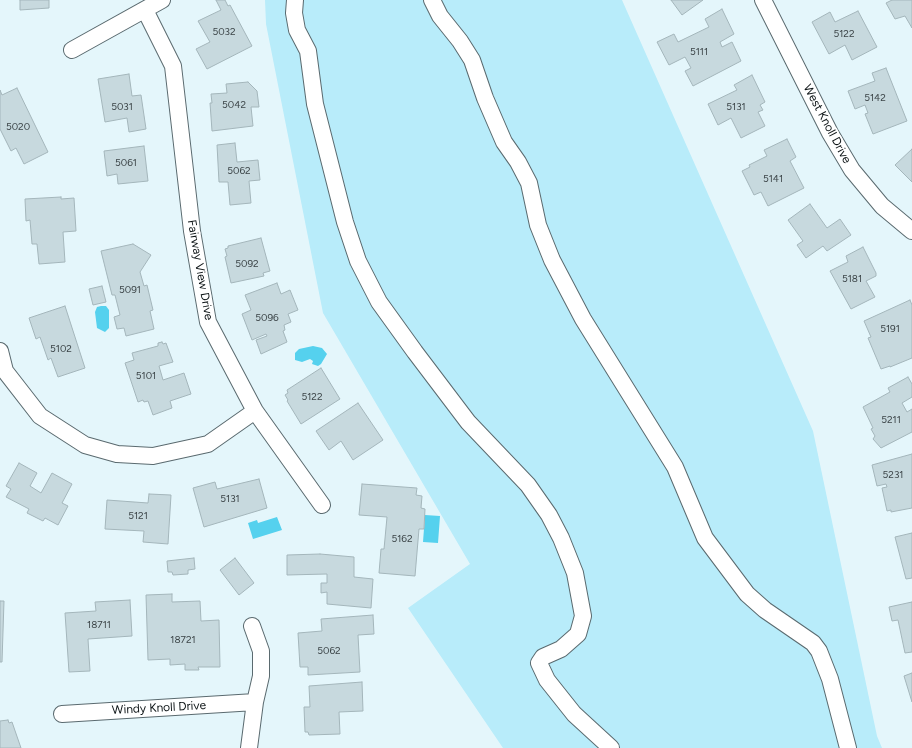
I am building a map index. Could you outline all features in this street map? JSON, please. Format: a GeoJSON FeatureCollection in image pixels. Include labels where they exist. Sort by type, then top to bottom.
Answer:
{"type":"FeatureCollection","features":[{"type":"Feature","properties":{"kind":"street"},"geometry":{"type":"LineString","coordinates":[[72,50],[162,0]]}},
{"type":"Feature","properties":{"kind":"street"},"geometry":{"type":"LineString","coordinates":[[295,0],[294,13],[297,30],[308,50],[315,104],[345,222],[358,261],[379,302],[415,352],[468,422],[528,485],[549,515],[561,538],[575,573],[583,616],[578,634],[561,649],[543,657],[539,663],[547,680],[574,714],[611,748]]}},
{"type":"Feature","properties":{"kind":"street"},"geometry":{"type":"LineString","coordinates":[[432,0],[440,16],[460,41],[472,60],[485,98],[504,142],[518,162],[529,183],[538,225],[552,260],[583,319],[675,467],[705,538],[747,594],[765,610],[814,643],[819,651],[830,679],[848,748]]}},
{"type":"Feature","properties":{"kind":"street","name":"West Knoll Drive"},"geometry":{"type":"LineString","coordinates":[[763,0],[830,133],[852,170],[882,206],[912,231]]}},
{"type":"Feature","properties":{"kind":"street","name":"Fairway View Drive"},"geometry":{"type":"LineString","coordinates":[[145,10],[173,66],[192,231],[208,322],[255,411],[322,505]]}},
{"type":"Feature","properties":{"kind":"street"},"geometry":{"type":"LineString","coordinates":[[0,352],[5,371],[40,416],[85,445],[117,454],[153,456],[208,444],[255,411]]}},
{"type":"Feature","properties":{"kind":"street"},"geometry":{"type":"LineString","coordinates":[[249,748],[255,702],[262,676],[261,651],[252,626]]}},
{"type":"Feature","properties":{"kind":"street","name":"Windy Knoll Drive"},"geometry":{"type":"LineString","coordinates":[[62,714],[255,702]]}},
{"type":"Feature","properties":{"kind":"shaded area"},"geometry":{"type":"Polygon","coordinates":[[[265,0],[622,0],[813,431],[877,736],[882,748],[503,748],[408,608],[470,564],[323,313],[266,24],[265,0]]]}},
{"type":"Feature","properties":{"kind":"water"},"geometry":{"type":"Polygon","coordinates":[[[106,306],[109,310],[109,328],[105,332],[97,328],[95,312],[97,307],[106,306]]]}},
{"type":"Feature","properties":{"kind":"water"},"geometry":{"type":"Polygon","coordinates":[[[313,346],[322,348],[327,354],[321,364],[318,366],[312,364],[313,361],[310,359],[302,362],[295,360],[295,353],[299,349],[313,346]]]}},
{"type":"Feature","properties":{"kind":"water"},"geometry":{"type":"Polygon","coordinates":[[[425,515],[440,516],[438,543],[423,542],[425,515]]]}},
{"type":"Feature","properties":{"kind":"water"},"geometry":{"type":"Polygon","coordinates":[[[277,517],[282,530],[253,539],[248,523],[257,520],[258,523],[277,517]]]}},
{"type":"Feature","properties":{"kind":"building"},"geometry":{"type":"Polygon","coordinates":[[[20,0],[49,0],[49,8],[20,10],[20,0]]]}},
{"type":"Feature","properties":{"kind":"building"},"geometry":{"type":"Polygon","coordinates":[[[216,0],[225,0],[228,6],[230,5],[252,46],[207,69],[196,49],[210,42],[198,21],[221,10],[216,0]]]}},
{"type":"Feature","properties":{"kind":"building"},"geometry":{"type":"Polygon","coordinates":[[[671,0],[703,0],[682,15],[671,0]]]}},
{"type":"Feature","properties":{"kind":"building"},"geometry":{"type":"Polygon","coordinates":[[[892,0],[912,0],[912,28],[905,16],[895,19],[886,3],[892,0]]]}},
{"type":"Feature","properties":{"kind":"building"},"geometry":{"type":"Polygon","coordinates":[[[722,9],[734,34],[720,42],[722,47],[732,42],[741,61],[693,86],[685,71],[691,68],[685,57],[669,65],[657,42],[674,34],[678,42],[709,27],[705,19],[722,9]]]}},
{"type":"Feature","properties":{"kind":"building"},"geometry":{"type":"Polygon","coordinates":[[[858,11],[877,47],[852,60],[845,45],[829,54],[812,22],[830,12],[835,22],[858,11]]]}},
{"type":"Feature","properties":{"kind":"building"},"geometry":{"type":"Polygon","coordinates":[[[886,68],[907,121],[873,134],[865,114],[868,113],[865,105],[855,109],[848,91],[875,81],[872,73],[886,68]]]}},
{"type":"Feature","properties":{"kind":"building"},"geometry":{"type":"Polygon","coordinates":[[[129,74],[132,96],[141,95],[146,129],[129,132],[127,118],[105,122],[98,79],[129,74]]]}},
{"type":"Feature","properties":{"kind":"building"},"geometry":{"type":"Polygon","coordinates":[[[752,75],[765,102],[760,105],[763,110],[758,112],[765,126],[741,138],[731,118],[718,125],[708,104],[737,90],[734,85],[752,75]]]}},
{"type":"Feature","properties":{"kind":"building"},"geometry":{"type":"Polygon","coordinates":[[[248,82],[257,91],[259,107],[251,107],[253,126],[212,131],[210,103],[212,103],[211,94],[227,93],[226,84],[248,82]]]}},
{"type":"Feature","properties":{"kind":"building"},"geometry":{"type":"Polygon","coordinates":[[[17,88],[48,152],[24,164],[16,148],[11,151],[0,129],[0,90],[2,95],[17,88]]]}},
{"type":"Feature","properties":{"kind":"building"},"geometry":{"type":"Polygon","coordinates":[[[787,139],[796,157],[790,161],[804,188],[768,206],[761,192],[754,195],[742,171],[750,167],[749,165],[767,156],[764,150],[787,139]]]}},
{"type":"Feature","properties":{"kind":"building"},"geometry":{"type":"Polygon","coordinates":[[[235,143],[237,162],[258,160],[260,180],[249,181],[251,203],[230,205],[228,182],[219,182],[217,145],[235,143]]]}},
{"type":"Feature","properties":{"kind":"building"},"geometry":{"type":"Polygon","coordinates":[[[144,146],[148,181],[118,184],[117,174],[107,176],[104,151],[144,146]]]}},
{"type":"Feature","properties":{"kind":"building"},"geometry":{"type":"Polygon","coordinates":[[[912,149],[912,182],[895,165],[912,149]]]}},
{"type":"Feature","properties":{"kind":"building"},"geometry":{"type":"Polygon","coordinates":[[[61,197],[61,199],[74,198],[76,231],[63,232],[65,262],[39,264],[37,244],[32,244],[30,220],[26,221],[25,199],[61,197]]]}},
{"type":"Feature","properties":{"kind":"building"},"geometry":{"type":"Polygon","coordinates":[[[810,204],[827,228],[840,219],[851,235],[827,251],[823,246],[806,258],[797,245],[803,241],[788,220],[810,204]]]}},
{"type":"Feature","properties":{"kind":"building"},"geometry":{"type":"Polygon","coordinates":[[[261,238],[270,271],[263,273],[264,276],[231,283],[225,257],[227,256],[225,249],[228,248],[228,246],[261,238]]]}},
{"type":"Feature","properties":{"kind":"building"},"geometry":{"type":"Polygon","coordinates":[[[133,244],[151,255],[140,272],[144,286],[147,285],[153,310],[150,311],[154,329],[126,336],[124,328],[117,329],[114,317],[120,315],[115,295],[112,295],[101,251],[133,244]]]}},
{"type":"Feature","properties":{"kind":"building"},"geometry":{"type":"Polygon","coordinates":[[[863,247],[876,273],[876,276],[866,281],[875,297],[851,309],[830,271],[848,262],[846,256],[863,247]]]}},
{"type":"Feature","properties":{"kind":"building"},"geometry":{"type":"Polygon","coordinates":[[[277,283],[281,294],[290,290],[298,310],[288,314],[291,322],[284,325],[285,330],[283,331],[287,342],[261,354],[256,340],[267,336],[266,334],[252,340],[242,314],[251,310],[245,295],[277,283]]]}},
{"type":"Feature","properties":{"kind":"building"},"geometry":{"type":"Polygon","coordinates":[[[102,286],[106,302],[93,305],[89,289],[102,286]]]}},
{"type":"Feature","properties":{"kind":"building"},"geometry":{"type":"Polygon","coordinates":[[[910,300],[912,305],[912,358],[881,369],[868,338],[871,337],[864,321],[910,300]]]}},
{"type":"Feature","properties":{"kind":"building"},"geometry":{"type":"Polygon","coordinates":[[[65,306],[85,368],[58,377],[51,358],[48,360],[40,337],[36,339],[29,318],[65,306]]]}},
{"type":"Feature","properties":{"kind":"building"},"geometry":{"type":"Polygon","coordinates":[[[162,342],[163,344],[166,343],[173,362],[159,366],[163,380],[184,373],[191,394],[170,401],[172,408],[153,415],[148,401],[144,402],[143,400],[138,402],[125,363],[134,360],[132,353],[158,346],[158,343],[162,342]]]}},
{"type":"Feature","properties":{"kind":"building"},"geometry":{"type":"Polygon","coordinates":[[[321,368],[340,399],[301,424],[285,395],[288,393],[287,390],[321,368]]]}},
{"type":"Feature","properties":{"kind":"building"},"geometry":{"type":"Polygon","coordinates":[[[908,377],[912,384],[912,397],[902,403],[907,412],[912,409],[912,432],[881,448],[873,439],[875,436],[871,429],[873,428],[863,407],[890,392],[888,388],[908,377]]]}},
{"type":"Feature","properties":{"kind":"building"},"geometry":{"type":"Polygon","coordinates":[[[358,403],[383,440],[353,460],[341,441],[329,450],[316,431],[358,403]]]}},
{"type":"Feature","properties":{"kind":"building"},"geometry":{"type":"Polygon","coordinates":[[[912,454],[912,508],[891,512],[891,510],[887,511],[882,488],[887,487],[886,484],[877,486],[872,465],[912,454]]]}},
{"type":"Feature","properties":{"kind":"building"},"geometry":{"type":"Polygon","coordinates":[[[19,463],[37,473],[30,486],[41,493],[52,473],[72,484],[62,503],[68,506],[58,525],[45,518],[43,521],[27,513],[29,509],[6,497],[11,489],[6,486],[19,463]]]}},
{"type":"Feature","properties":{"kind":"building"},"geometry":{"type":"Polygon","coordinates":[[[259,479],[267,508],[204,527],[193,488],[215,482],[217,489],[259,479]]]}},
{"type":"Feature","properties":{"kind":"building"},"geometry":{"type":"Polygon","coordinates":[[[362,484],[417,488],[416,495],[422,496],[421,508],[425,509],[424,529],[419,529],[415,576],[379,573],[381,549],[384,549],[387,517],[359,515],[362,484]]]}},
{"type":"Feature","properties":{"kind":"building"},"geometry":{"type":"Polygon","coordinates":[[[149,494],[171,495],[168,544],[143,542],[144,531],[105,529],[107,500],[148,503],[149,494]]]}},
{"type":"Feature","properties":{"kind":"building"},"geometry":{"type":"Polygon","coordinates":[[[912,533],[912,578],[906,579],[895,537],[912,533]]]}},
{"type":"Feature","properties":{"kind":"building"},"geometry":{"type":"Polygon","coordinates":[[[320,554],[354,557],[354,577],[373,579],[371,608],[327,604],[327,592],[321,593],[321,583],[327,583],[327,574],[287,575],[287,555],[320,554]]]}},
{"type":"Feature","properties":{"kind":"building"},"geometry":{"type":"Polygon","coordinates":[[[194,558],[195,569],[188,570],[188,574],[173,575],[172,572],[168,572],[167,561],[194,558]]]}},
{"type":"Feature","properties":{"kind":"building"},"geometry":{"type":"Polygon","coordinates":[[[235,558],[254,583],[239,595],[220,570],[235,558]]]}},
{"type":"Feature","properties":{"kind":"building"},"geometry":{"type":"Polygon","coordinates":[[[172,594],[172,602],[200,601],[201,621],[219,620],[220,667],[198,667],[199,670],[185,670],[185,664],[170,665],[170,659],[148,660],[146,595],[172,594]]]}},
{"type":"Feature","properties":{"kind":"building"},"geometry":{"type":"Polygon","coordinates":[[[130,600],[132,636],[88,639],[90,671],[69,672],[65,613],[96,611],[95,602],[130,600]]]}},
{"type":"Feature","properties":{"kind":"building"},"geometry":{"type":"Polygon","coordinates":[[[0,601],[4,601],[2,662],[0,662],[0,601]]]}},
{"type":"Feature","properties":{"kind":"building"},"geometry":{"type":"Polygon","coordinates":[[[912,602],[912,652],[905,653],[898,620],[892,621],[889,607],[912,602]]]}},
{"type":"Feature","properties":{"kind":"building"},"geometry":{"type":"Polygon","coordinates":[[[373,615],[374,634],[358,635],[360,672],[308,675],[308,667],[300,667],[298,633],[322,631],[321,619],[373,615]]]}},
{"type":"Feature","properties":{"kind":"building"},"geometry":{"type":"Polygon","coordinates":[[[912,673],[912,702],[904,676],[912,673]]]}},
{"type":"Feature","properties":{"kind":"building"},"geometry":{"type":"Polygon","coordinates":[[[362,682],[363,711],[339,712],[340,734],[309,735],[308,732],[305,732],[304,707],[310,707],[309,686],[362,682]]]}},
{"type":"Feature","properties":{"kind":"building"},"geometry":{"type":"Polygon","coordinates":[[[8,720],[9,723],[12,722],[21,748],[0,748],[0,721],[8,720]]]}}]}
